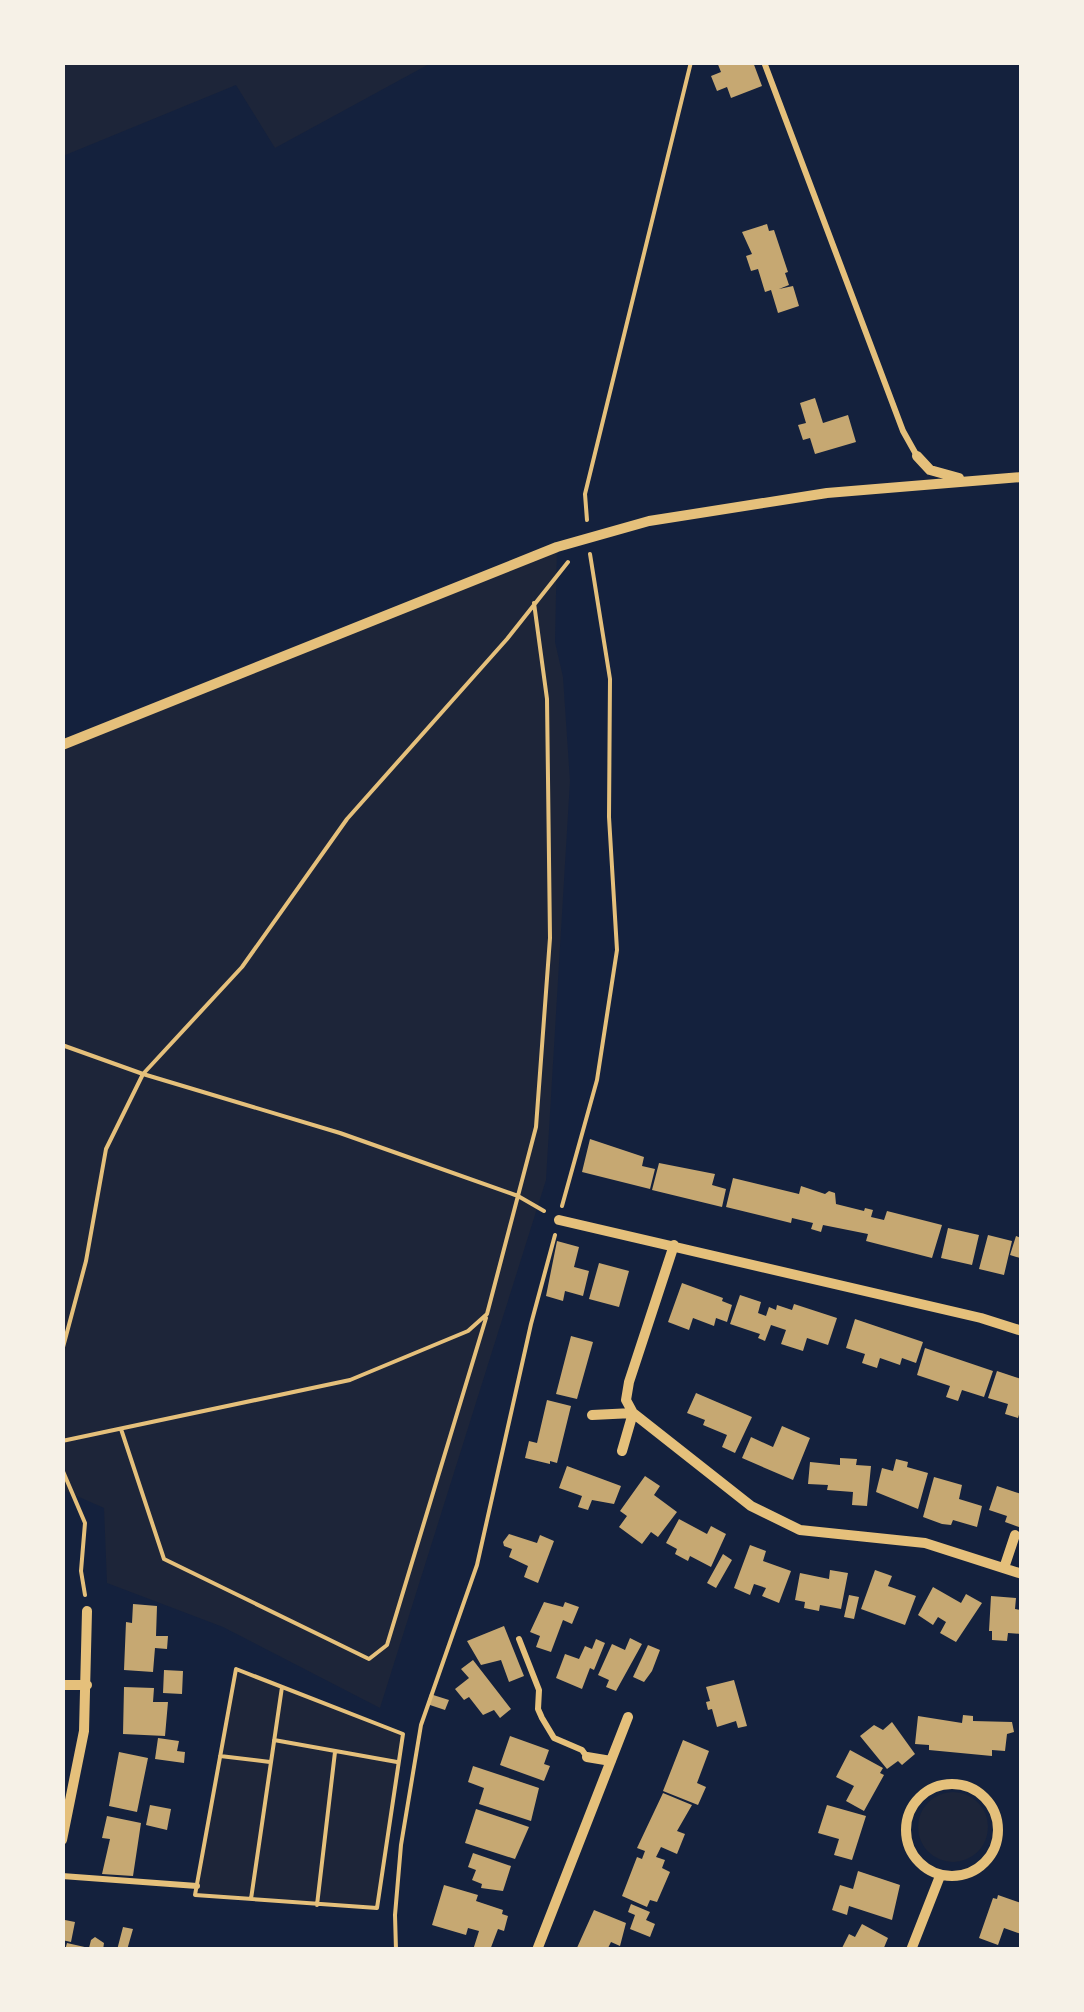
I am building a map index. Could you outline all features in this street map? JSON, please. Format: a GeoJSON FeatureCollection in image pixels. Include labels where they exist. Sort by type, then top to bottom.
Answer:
{"type":"FeatureCollection","features":[{"type":"Feature","properties":{"kind":"street"},"geometry":{"type":"LineString","coordinates":[[916,456],[942,476],[980,481]]}},
{"type":"Feature","properties":{"kind":"street"},"geometry":{"type":"LineString","coordinates":[[62,745],[557,547],[650,521],[738,505],[1022,476]]}},
{"type":"Feature","properties":{"kind":"street"},"geometry":{"type":"LineString","coordinates":[[559,1220],[981,1318],[1022,1331]]}},
{"type":"Feature","properties":{"kind":"street"},"geometry":{"type":"LineString","coordinates":[[674,1246],[629,1382],[626,1400],[633,1413],[751,1506],[800,1530],[902,1539],[1022,1574]]}},
{"type":"Feature","properties":{"kind":"street"},"geometry":{"type":"LineString","coordinates":[[592,1415],[633,1413]]}},
{"type":"Feature","properties":{"kind":"street"},"geometry":{"type":"LineString","coordinates":[[622,1451],[633,1413]]}},
{"type":"Feature","properties":{"kind":"street"},"geometry":{"type":"LineString","coordinates":[[1004,1568],[1015,1535]]}},
{"type":"Feature","properties":{"kind":"street"},"geometry":{"type":"LineString","coordinates":[[62,1840],[84,1731],[88,1610]]}},
{"type":"Feature","properties":{"kind":"street"},"geometry":{"type":"LineString","coordinates":[[62,1685],[88,1686]]}},
{"type":"Feature","properties":{"kind":"street"},"geometry":{"type":"LineString","coordinates":[[537,1950],[628,1717]]}},
{"type":"Feature","properties":{"kind":"street"},"geometry":{"type":"LineString","coordinates":[[587,1758],[611,1762]]}},
{"type":"Feature","properties":{"kind":"street"},"geometry":{"type":"LineString","coordinates":[[955,1784],[981,1794],[992,1806],[998,1824],[997,1842],[984,1865],[974,1872],[940,1876],[924,1868],[911,1853],[906,1820],[924,1792],[939,1785],[955,1784]]}},
{"type":"Feature","properties":{"kind":"street"},"geometry":{"type":"LineString","coordinates":[[910,1950],[940,1876]]}},
{"type":"Feature","properties":{"kind":"lane"},"geometry":{"type":"LineString","coordinates":[[764,62],[884,382],[916,456]]}},
{"type":"Feature","properties":{"kind":"lane"},"geometry":{"type":"LineString","coordinates":[[518,1639],[540,1690],[538,1709],[542,1718],[554,1738],[582,1750],[587,1758]]}},
{"type":"Feature","properties":{"kind":"lane"},"geometry":{"type":"LineString","coordinates":[[62,1876],[197,1886]]}},
{"type":"Feature","properties":{"kind":"path"},"geometry":{"type":"LineString","coordinates":[[396,1950],[401,1845],[421,1724],[477,1566],[531,1324],[598,1080],[617,950],[609,817],[610,679],[588,540],[585,494],[691,62]]}},
{"type":"Feature","properties":{"kind":"path"},"geometry":{"type":"LineString","coordinates":[[62,1351],[86,1262],[106,1150],[143,1074],[242,967],[347,820],[507,639],[588,540]]}},
{"type":"Feature","properties":{"kind":"path"},"geometry":{"type":"LineString","coordinates":[[120,1429],[164,1559],[369,1658],[387,1644],[487,1314],[536,1127],[550,938],[547,700],[534,603]]}},
{"type":"Feature","properties":{"kind":"path"},"geometry":{"type":"LineString","coordinates":[[62,1045],[143,1074],[340,1133],[518,1196],[559,1220]]}},
{"type":"Feature","properties":{"kind":"path"},"geometry":{"type":"LineString","coordinates":[[62,1441],[350,1380],[468,1331],[487,1314]]}},
{"type":"Feature","properties":{"kind":"path"},"geometry":{"type":"LineString","coordinates":[[62,1470],[85,1523],[82,1571],[88,1610]]}},
{"type":"Feature","properties":{"kind":"path"},"geometry":{"type":"LineString","coordinates":[[236,1669],[403,1734],[400,1752],[377,1908],[195,1896],[236,1669]]}},
{"type":"Feature","properties":{"kind":"path"},"geometry":{"type":"LineString","coordinates":[[251,1899],[282,1687]]}},
{"type":"Feature","properties":{"kind":"path"},"geometry":{"type":"LineString","coordinates":[[274,1740],[397,1762]]}},
{"type":"Feature","properties":{"kind":"path"},"geometry":{"type":"LineString","coordinates":[[316,1905],[335,1752]]}},
{"type":"Feature","properties":{"kind":"path"},"geometry":{"type":"LineString","coordinates":[[400,1752],[414,1755]]}},
{"type":"Feature","properties":{"kind":"path"},"geometry":{"type":"LineString","coordinates":[[220,1756],[270,1762]]}},
{"type":"Feature","properties":{"kind":"shaded area"},"geometry":{"type":"Polygon","coordinates":[[[63,62],[431,63],[275,148],[236,85],[63,156],[63,62]]]}},
{"type":"Feature","properties":{"kind":"shaded area"},"geometry":{"type":"Polygon","coordinates":[[[557,547],[555,642],[563,677],[570,781],[546,1180],[380,1708],[223,1627],[107,1583],[104,1508],[63,1490],[63,745],[557,547]]]}},
{"type":"Feature","properties":{"kind":"shaded area"},"geometry":{"type":"Polygon","coordinates":[[[236,1669],[403,1734],[377,1908],[195,1895],[236,1669]]]}},
{"type":"Feature","properties":{"kind":"shaded area"},"geometry":{"type":"Polygon","coordinates":[[[953,1792],[967,1794],[978,1802],[986,1813],[986,1841],[978,1852],[967,1860],[953,1862],[939,1860],[928,1852],[920,1841],[918,1827],[920,1813],[928,1802],[939,1794],[953,1792]]]}},
{"type":"Feature","properties":{"kind":"building"},"geometry":{"type":"Polygon","coordinates":[[[717,62],[753,62],[762,86],[731,98],[727,87],[717,91],[711,76],[721,72],[717,62]]]}},
{"type":"Feature","properties":{"kind":"building"},"geometry":{"type":"Polygon","coordinates":[[[767,224],[769,231],[774,230],[788,272],[785,273],[789,285],[779,289],[793,286],[799,306],[778,313],[771,290],[765,292],[758,269],[751,271],[746,256],[752,254],[742,232],[767,224]]]}},
{"type":"Feature","properties":{"kind":"building"},"geometry":{"type":"Polygon","coordinates":[[[815,398],[823,423],[848,415],[856,442],[815,454],[810,438],[803,440],[798,425],[806,423],[800,403],[815,398]]]}},
{"type":"Feature","properties":{"kind":"building"},"geometry":{"type":"Polygon","coordinates":[[[590,1139],[644,1157],[642,1166],[655,1169],[650,1189],[582,1172],[590,1139]]]}},
{"type":"Feature","properties":{"kind":"building"},"geometry":{"type":"Polygon","coordinates":[[[659,1163],[715,1174],[712,1185],[726,1189],[722,1207],[652,1190],[659,1163]]]}},
{"type":"Feature","properties":{"kind":"building"},"geometry":{"type":"Polygon","coordinates":[[[733,1178],[799,1194],[801,1186],[825,1194],[829,1191],[835,1193],[836,1204],[873,1210],[871,1217],[884,1220],[887,1211],[942,1225],[932,1258],[866,1241],[868,1234],[823,1225],[821,1232],[811,1229],[813,1223],[792,1218],[791,1223],[726,1207],[733,1178]]]}},
{"type":"Feature","properties":{"kind":"building"},"geometry":{"type":"Polygon","coordinates":[[[948,1228],[979,1235],[972,1265],[941,1258],[948,1228]]]}},
{"type":"Feature","properties":{"kind":"building"},"geometry":{"type":"Polygon","coordinates":[[[988,1235],[1012,1241],[1004,1275],[979,1269],[988,1235]]]}},
{"type":"Feature","properties":{"kind":"building"},"geometry":{"type":"Polygon","coordinates":[[[1016,1236],[1021,1238],[1020,1258],[1010,1255],[1016,1236]]]}},
{"type":"Feature","properties":{"kind":"building"},"geometry":{"type":"Polygon","coordinates":[[[557,1241],[579,1247],[574,1267],[589,1271],[583,1296],[565,1291],[563,1301],[546,1296],[557,1241]]]}},
{"type":"Feature","properties":{"kind":"building"},"geometry":{"type":"Polygon","coordinates":[[[599,1263],[629,1271],[619,1307],[589,1299],[599,1263]]]}},
{"type":"Feature","properties":{"kind":"building"},"geometry":{"type":"Polygon","coordinates":[[[682,1283],[732,1305],[727,1322],[716,1318],[714,1326],[693,1318],[689,1330],[668,1322],[682,1283]]]}},
{"type":"Feature","properties":{"kind":"building"},"geometry":{"type":"Polygon","coordinates":[[[740,1295],[761,1302],[758,1313],[766,1316],[769,1307],[776,1310],[777,1305],[792,1310],[794,1304],[837,1318],[828,1345],[807,1338],[803,1351],[781,1344],[786,1330],[771,1325],[765,1341],[758,1338],[760,1334],[730,1324],[740,1295]]]}},
{"type":"Feature","properties":{"kind":"building"},"geometry":{"type":"Polygon","coordinates":[[[855,1319],[923,1342],[916,1363],[902,1358],[900,1365],[880,1358],[877,1368],[862,1363],[865,1354],[846,1348],[855,1319]]]}},
{"type":"Feature","properties":{"kind":"building"},"geometry":{"type":"Polygon","coordinates":[[[571,1336],[593,1342],[577,1399],[556,1394],[571,1336]]]}},
{"type":"Feature","properties":{"kind":"building"},"geometry":{"type":"Polygon","coordinates":[[[925,1348],[993,1371],[984,1397],[962,1390],[958,1401],[946,1397],[950,1386],[917,1375],[925,1348]]]}},
{"type":"Feature","properties":{"kind":"building"},"geometry":{"type":"Polygon","coordinates":[[[997,1371],[1021,1379],[1018,1418],[1005,1414],[1008,1404],[988,1398],[997,1371]]]}},
{"type":"Feature","properties":{"kind":"building"},"geometry":{"type":"Polygon","coordinates":[[[696,1393],[752,1417],[735,1453],[722,1447],[727,1435],[687,1413],[696,1393]]]}},
{"type":"Feature","properties":{"kind":"building"},"geometry":{"type":"Polygon","coordinates":[[[547,1400],[571,1406],[557,1463],[550,1464],[525,1458],[529,1441],[537,1443],[547,1400]]]}},
{"type":"Feature","properties":{"kind":"building"},"geometry":{"type":"Polygon","coordinates":[[[782,1426],[810,1438],[793,1480],[742,1458],[751,1437],[773,1447],[782,1426]]]}},
{"type":"Feature","properties":{"kind":"building"},"geometry":{"type":"Polygon","coordinates":[[[840,1458],[857,1459],[856,1465],[871,1466],[867,1506],[852,1505],[853,1492],[808,1484],[810,1462],[840,1465],[840,1458]]]}},
{"type":"Feature","properties":{"kind":"building"},"geometry":{"type":"Polygon","coordinates":[[[896,1459],[928,1473],[918,1509],[876,1492],[882,1468],[893,1471],[896,1459]]]}},
{"type":"Feature","properties":{"kind":"building"},"geometry":{"type":"Polygon","coordinates":[[[567,1466],[621,1486],[614,1504],[592,1500],[588,1510],[578,1507],[582,1496],[559,1488],[567,1466]]]}},
{"type":"Feature","properties":{"kind":"building"},"geometry":{"type":"Polygon","coordinates":[[[645,1476],[660,1486],[654,1495],[677,1512],[658,1537],[651,1532],[642,1544],[619,1527],[627,1516],[620,1511],[645,1476]]]}},
{"type":"Feature","properties":{"kind":"building"},"geometry":{"type":"Polygon","coordinates":[[[934,1477],[962,1485],[959,1499],[982,1506],[977,1527],[953,1520],[951,1525],[942,1524],[923,1517],[934,1477]]]}},
{"type":"Feature","properties":{"kind":"building"},"geometry":{"type":"Polygon","coordinates":[[[997,1486],[1021,1494],[1019,1527],[1005,1522],[1007,1516],[989,1510],[997,1486]]]}},
{"type":"Feature","properties":{"kind":"building"},"geometry":{"type":"Polygon","coordinates":[[[679,1519],[707,1534],[711,1526],[726,1534],[711,1567],[690,1556],[688,1561],[666,1543],[679,1519]]]}},
{"type":"Feature","properties":{"kind":"building"},"geometry":{"type":"Polygon","coordinates":[[[509,1534],[537,1543],[540,1535],[554,1541],[538,1583],[524,1577],[528,1566],[509,1557],[512,1549],[503,1542],[509,1534]]]}},
{"type":"Feature","properties":{"kind":"building"},"geometry":{"type":"Polygon","coordinates":[[[750,1545],[766,1551],[763,1561],[791,1571],[779,1603],[762,1596],[766,1588],[754,1584],[750,1595],[734,1588],[750,1545]]]}},
{"type":"Feature","properties":{"kind":"building"},"geometry":{"type":"Polygon","coordinates":[[[723,1554],[732,1560],[716,1588],[707,1583],[723,1554]]]}},
{"type":"Feature","properties":{"kind":"building"},"geometry":{"type":"Polygon","coordinates":[[[830,1570],[848,1573],[841,1609],[820,1605],[819,1611],[804,1608],[805,1602],[795,1600],[800,1573],[829,1579],[830,1570]]]}},
{"type":"Feature","properties":{"kind":"building"},"geometry":{"type":"Polygon","coordinates":[[[875,1570],[892,1576],[888,1586],[916,1596],[905,1625],[861,1609],[875,1570]]]}},
{"type":"Feature","properties":{"kind":"building"},"geometry":{"type":"Polygon","coordinates":[[[933,1587],[961,1603],[966,1594],[982,1603],[956,1642],[940,1633],[946,1622],[938,1617],[933,1625],[918,1615],[933,1587]]]}},
{"type":"Feature","properties":{"kind":"building"},"geometry":{"type":"Polygon","coordinates":[[[849,1595],[859,1597],[854,1619],[844,1617],[849,1595]]]}},
{"type":"Feature","properties":{"kind":"building"},"geometry":{"type":"Polygon","coordinates":[[[991,1596],[1016,1598],[1015,1609],[1021,1610],[1021,1634],[1008,1633],[1007,1641],[992,1640],[991,1596]]]}},
{"type":"Feature","properties":{"kind":"building"},"geometry":{"type":"Polygon","coordinates":[[[544,1602],[579,1607],[572,1624],[563,1620],[551,1652],[536,1647],[540,1636],[530,1632],[544,1602]]]}},
{"type":"Feature","properties":{"kind":"building"},"geometry":{"type":"Polygon","coordinates":[[[133,1604],[157,1606],[156,1636],[168,1636],[167,1649],[155,1648],[153,1672],[124,1670],[126,1622],[132,1623],[133,1604]]]}},
{"type":"Feature","properties":{"kind":"building"},"geometry":{"type":"Polygon","coordinates":[[[504,1626],[524,1676],[509,1682],[501,1660],[481,1665],[467,1641],[504,1626]]]}},
{"type":"Feature","properties":{"kind":"building"},"geometry":{"type":"Polygon","coordinates":[[[630,1638],[642,1644],[616,1691],[606,1687],[609,1680],[598,1675],[612,1644],[625,1650],[630,1638]]]}},
{"type":"Feature","properties":{"kind":"building"},"geometry":{"type":"Polygon","coordinates":[[[596,1639],[605,1643],[582,1689],[556,1678],[565,1654],[579,1659],[585,1646],[592,1649],[596,1639]]]}},
{"type":"Feature","properties":{"kind":"building"},"geometry":{"type":"Polygon","coordinates":[[[648,1645],[660,1650],[644,1682],[633,1677],[648,1645]]]}},
{"type":"Feature","properties":{"kind":"building"},"geometry":{"type":"Polygon","coordinates":[[[473,1660],[511,1709],[500,1718],[494,1710],[483,1715],[469,1697],[464,1700],[455,1689],[469,1678],[461,1669],[473,1660]]]}},
{"type":"Feature","properties":{"kind":"building"},"geometry":{"type":"Polygon","coordinates":[[[164,1670],[183,1671],[182,1694],[163,1693],[164,1670]]]}},
{"type":"Feature","properties":{"kind":"building"},"geometry":{"type":"Polygon","coordinates":[[[734,1680],[747,1726],[738,1728],[736,1721],[717,1727],[712,1709],[708,1710],[706,1687],[734,1680]]]}},
{"type":"Feature","properties":{"kind":"building"},"geometry":{"type":"Polygon","coordinates":[[[124,1687],[154,1688],[153,1702],[168,1702],[165,1736],[123,1734],[124,1687]]]}},
{"type":"Feature","properties":{"kind":"building"},"geometry":{"type":"Polygon","coordinates":[[[430,1694],[449,1700],[445,1710],[427,1704],[430,1694]]]}},
{"type":"Feature","properties":{"kind":"building"},"geometry":{"type":"Polygon","coordinates":[[[963,1715],[973,1716],[973,1721],[1012,1722],[1014,1732],[1007,1734],[1005,1751],[992,1750],[992,1756],[929,1750],[929,1745],[915,1744],[918,1716],[962,1723],[963,1715]]]}},
{"type":"Feature","properties":{"kind":"building"},"geometry":{"type":"Polygon","coordinates":[[[892,1722],[915,1754],[902,1765],[898,1761],[887,1769],[860,1736],[874,1725],[883,1730],[892,1722]]]}},
{"type":"Feature","properties":{"kind":"building"},"geometry":{"type":"Polygon","coordinates":[[[510,1736],[549,1750],[544,1764],[550,1766],[544,1781],[500,1765],[510,1736]]]}},
{"type":"Feature","properties":{"kind":"building"},"geometry":{"type":"Polygon","coordinates":[[[158,1738],[179,1741],[177,1751],[185,1752],[184,1763],[155,1759],[158,1738]]]}},
{"type":"Feature","properties":{"kind":"building"},"geometry":{"type":"Polygon","coordinates":[[[683,1740],[709,1751],[697,1783],[706,1787],[698,1805],[663,1791],[683,1740]]]}},
{"type":"Feature","properties":{"kind":"building"},"geometry":{"type":"Polygon","coordinates":[[[850,1750],[883,1768],[880,1773],[884,1775],[864,1811],[846,1801],[854,1786],[836,1777],[850,1750]]]}},
{"type":"Feature","properties":{"kind":"building"},"geometry":{"type":"Polygon","coordinates":[[[119,1752],[148,1758],[137,1812],[109,1806],[119,1752]]]}},
{"type":"Feature","properties":{"kind":"building"},"geometry":{"type":"Polygon","coordinates":[[[473,1766],[539,1788],[531,1821],[479,1804],[484,1788],[468,1782],[473,1766]]]}},
{"type":"Feature","properties":{"kind":"building"},"geometry":{"type":"Polygon","coordinates":[[[663,1793],[692,1805],[677,1831],[685,1834],[677,1854],[661,1847],[656,1857],[665,1860],[662,1868],[670,1872],[657,1902],[650,1900],[647,1907],[622,1896],[637,1857],[642,1859],[645,1851],[637,1848],[663,1793]]]}},
{"type":"Feature","properties":{"kind":"building"},"geometry":{"type":"Polygon","coordinates":[[[150,1805],[171,1809],[167,1830],[146,1825],[150,1805]]]}},
{"type":"Feature","properties":{"kind":"building"},"geometry":{"type":"Polygon","coordinates":[[[827,1805],[866,1816],[852,1860],[834,1855],[839,1839],[818,1833],[827,1805]]]}},
{"type":"Feature","properties":{"kind":"building"},"geometry":{"type":"Polygon","coordinates":[[[476,1809],[529,1827],[515,1859],[465,1843],[476,1809]]]}},
{"type":"Feature","properties":{"kind":"building"},"geometry":{"type":"Polygon","coordinates":[[[107,1816],[141,1823],[133,1876],[102,1874],[110,1839],[102,1838],[107,1816]]]}},
{"type":"Feature","properties":{"kind":"building"},"geometry":{"type":"Polygon","coordinates":[[[473,1853],[511,1866],[503,1891],[481,1888],[482,1884],[472,1880],[476,1870],[468,1867],[473,1853]]]}},
{"type":"Feature","properties":{"kind":"building"},"geometry":{"type":"Polygon","coordinates":[[[858,1871],[900,1885],[892,1920],[849,1906],[847,1915],[832,1910],[840,1885],[853,1889],[858,1871]]]}},
{"type":"Feature","properties":{"kind":"building"},"geometry":{"type":"Polygon","coordinates":[[[444,1885],[478,1895],[476,1901],[503,1910],[502,1914],[508,1916],[504,1931],[498,1929],[490,1950],[473,1950],[479,1931],[468,1928],[466,1935],[432,1925],[444,1885]]]}},
{"type":"Feature","properties":{"kind":"building"},"geometry":{"type":"Polygon","coordinates":[[[998,1895],[1021,1903],[1021,1934],[1004,1928],[998,1945],[979,1938],[993,1898],[998,1895]]]}},
{"type":"Feature","properties":{"kind":"building"},"geometry":{"type":"Polygon","coordinates":[[[631,1904],[650,1912],[646,1920],[655,1924],[650,1937],[630,1929],[635,1915],[628,1912],[631,1904]]]}},
{"type":"Feature","properties":{"kind":"building"},"geometry":{"type":"Polygon","coordinates":[[[594,1910],[626,1923],[620,1946],[611,1942],[607,1950],[576,1950],[594,1910]]]}},
{"type":"Feature","properties":{"kind":"building"},"geometry":{"type":"Polygon","coordinates":[[[65,1920],[75,1922],[71,1942],[62,1940],[65,1920]]]}},
{"type":"Feature","properties":{"kind":"building"},"geometry":{"type":"Polygon","coordinates":[[[862,1924],[888,1938],[883,1950],[841,1950],[849,1934],[855,1937],[862,1924]]]}},
{"type":"Feature","properties":{"kind":"building"},"geometry":{"type":"Polygon","coordinates":[[[123,1927],[133,1929],[127,1950],[117,1950],[123,1927]]]}},
{"type":"Feature","properties":{"kind":"building"},"geometry":{"type":"Polygon","coordinates":[[[95,1937],[104,1943],[103,1950],[65,1950],[67,1943],[89,1948],[95,1937]]]}}]}
